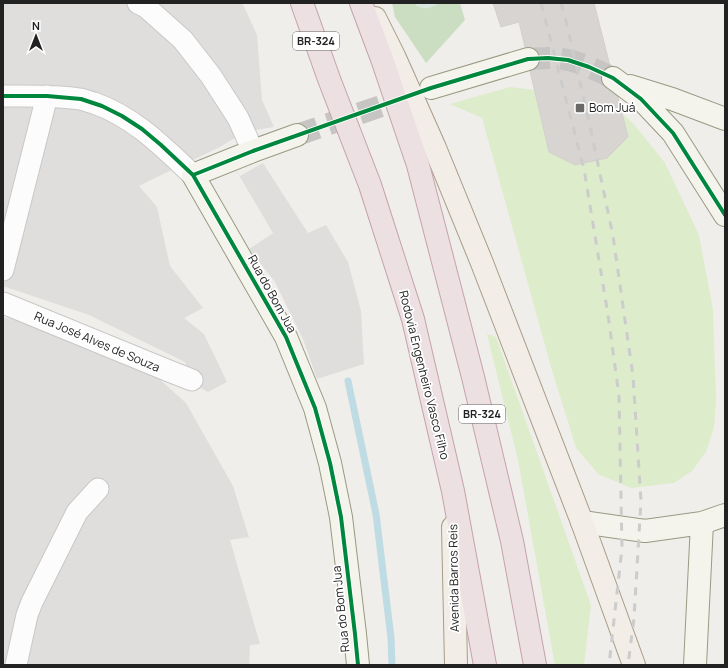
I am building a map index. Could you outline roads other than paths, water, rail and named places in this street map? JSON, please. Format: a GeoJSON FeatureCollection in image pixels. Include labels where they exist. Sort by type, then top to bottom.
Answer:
{"type":"FeatureCollection","features":[{"type":"Feature","properties":{"kind":"highway","name":"Rodovia Engenheiro Vasco Filho"},"geometry":{"type":"LineString","coordinates":[[302,3],[329,79],[370,185],[410,311],[453,492],[485,665]]}},
{"type":"Feature","properties":{"kind":"highway","name":"BR-324"},"geometry":{"type":"LineString","coordinates":[[361,3],[382,59],[424,187],[473,377],[508,526],[534,665]]}},
{"type":"Feature","properties":{"kind":"main road"},"geometry":{"type":"LineString","coordinates":[[368,3],[394,56],[435,148],[482,264],[582,522],[634,665]]}},
{"type":"Feature","properties":{"kind":"main road","name":"Avenida Barros Reis"},"geometry":{"type":"LineString","coordinates":[[453,492],[456,665]]}},
{"type":"Feature","properties":{"kind":"street"},"geometry":{"type":"LineString","coordinates":[[138,3],[146,7],[183,40],[212,76],[238,118],[253,151]]}},
{"type":"Feature","properties":{"kind":"street"},"geometry":{"type":"LineString","coordinates":[[431,88],[528,59]]}},
{"type":"Feature","properties":{"kind":"street"},"geometry":{"type":"LineString","coordinates":[[725,119],[672,99],[617,81],[641,99],[673,132],[725,215]]}},
{"type":"Feature","properties":{"kind":"street","name":"Rua do Bom Jua"},"geometry":{"type":"LineString","coordinates":[[3,96],[47,96],[81,99],[102,106],[122,116],[142,129],[193,175],[286,337],[315,408],[330,463],[341,517],[358,665]]}},
{"type":"Feature","properties":{"kind":"street"},"geometry":{"type":"LineString","coordinates":[[3,270],[47,96]]}},
{"type":"Feature","properties":{"kind":"street"},"geometry":{"type":"LineString","coordinates":[[193,175],[297,135]]}},
{"type":"Feature","properties":{"kind":"street","name":"Rua José Alves de Souza"},"geometry":{"type":"LineString","coordinates":[[3,303],[192,380]]}},
{"type":"Feature","properties":{"kind":"street"},"geometry":{"type":"LineString","coordinates":[[16,665],[27,615],[32,602],[77,512],[98,489]]}},
{"type":"Feature","properties":{"kind":"street"},"geometry":{"type":"LineString","coordinates":[[582,522],[645,531],[702,523],[725,515]]}},
{"type":"Feature","properties":{"kind":"street"},"geometry":{"type":"LineString","coordinates":[[695,665],[702,523]]}},
{"type":"Feature","properties":{"kind":"waterway"},"geometry":{"type":"LineString","coordinates":[[348,381],[376,514],[391,638],[392,665]]}},
{"type":"Feature","properties":{"kind":"tunnel"},"geometry":{"type":"LineString","coordinates":[[528,59],[556,58],[573,61],[613,78]]}},
{"type":"Feature","properties":{"kind":"tunnel"},"geometry":{"type":"LineString","coordinates":[[297,135],[413,95]]}},
{"type":"Feature","properties":{"kind":"railway"},"geometry":{"type":"LineString","coordinates":[[541,3],[584,169],[608,315],[619,396],[622,548],[609,665]]}},
{"type":"Feature","properties":{"kind":"railway"},"geometry":{"type":"LineString","coordinates":[[561,3],[590,126],[613,236],[633,376],[641,501],[634,618],[628,665]]}},
{"type":"Feature","properties":{"kind":"place","name":"Bom Juá"},"geometry":{"type":"Point","coordinates":[580,108]}}]}
